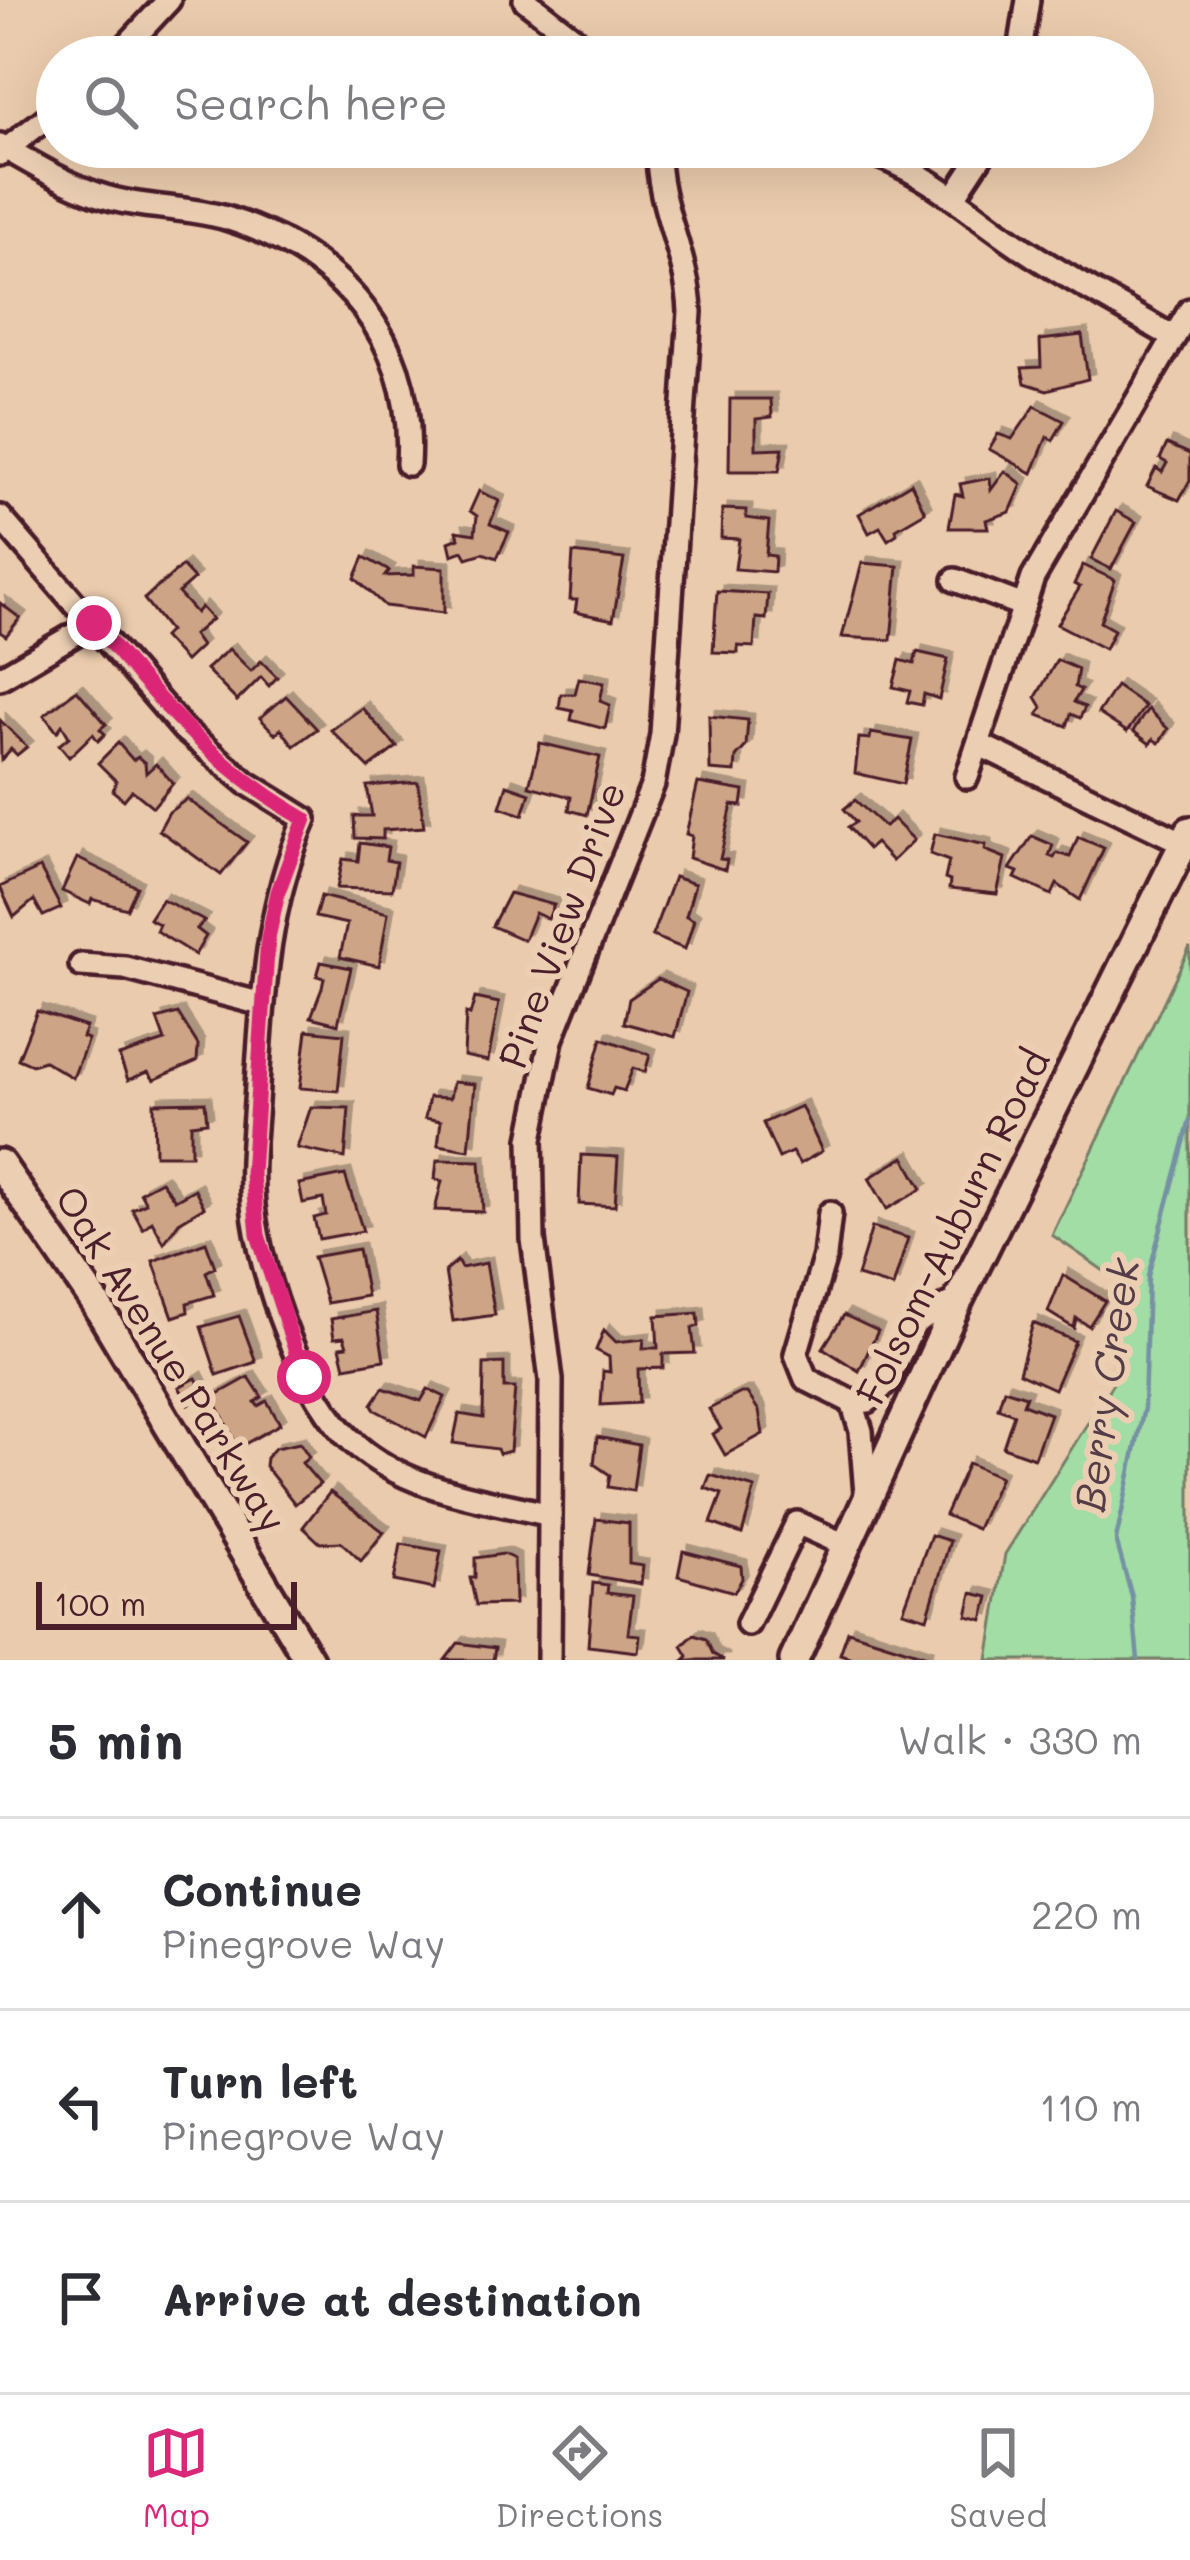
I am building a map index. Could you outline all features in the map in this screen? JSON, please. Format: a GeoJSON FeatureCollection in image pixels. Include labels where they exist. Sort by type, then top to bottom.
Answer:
{"type":"FeatureCollection","features":[{"type":"Feature","properties":{"kind":"main road","name":"Folsom-Auburn Road"},"geometry":{"type":"LineString","coordinates":[[794,1660],[842,1544],[1187,837]]}},
{"type":"Feature","properties":{"kind":"main road","name":"Oak Avenue Parkway"},"geometry":{"type":"LineString","coordinates":[[0,1164],[95,1301],[309,1660]]}},
{"type":"Feature","properties":{"kind":"street"},"geometry":{"type":"LineString","coordinates":[[136,36],[169,0]]}},
{"type":"Feature","properties":{"kind":"street"},"geometry":{"type":"LineString","coordinates":[[525,0],[571,36]]}},
{"type":"Feature","properties":{"kind":"street"},"geometry":{"type":"LineString","coordinates":[[1022,36],[1028,0]]}},
{"type":"Feature","properties":{"kind":"street"},"geometry":{"type":"LineString","coordinates":[[36,125],[2,149],[36,165]]}},
{"type":"Feature","properties":{"kind":"street"},"geometry":{"type":"LineString","coordinates":[[43,168],[104,196],[248,226],[332,277],[371,315],[397,361],[408,400],[408,464]]}},
{"type":"Feature","properties":{"kind":"street","name":"Pine View Drive"},"geometry":{"type":"LineString","coordinates":[[549,1660],[548,1336],[529,1189],[538,1089],[562,1009],[643,816],[662,734],[690,312],[685,262],[662,199],[660,168]]}},
{"type":"Feature","properties":{"kind":"street"},"geometry":{"type":"LineString","coordinates":[[908,168],[956,194],[1033,255],[1173,337]]}},
{"type":"Feature","properties":{"kind":"street"},"geometry":{"type":"LineString","coordinates":[[956,194],[973,168]]}},
{"type":"Feature","properties":{"kind":"street"},"geometry":{"type":"LineString","coordinates":[[967,777],[1021,605],[1190,310]]}},
{"type":"Feature","properties":{"kind":"street"},"geometry":{"type":"LineString","coordinates":[[0,517],[160,704],[220,763],[305,819],[278,892],[262,1004],[253,1205],[294,1350],[311,1390],[357,1446],[393,1470],[433,1487],[550,1515]]}},
{"type":"Feature","properties":{"kind":"street"},"geometry":{"type":"LineString","coordinates":[[955,580],[1021,605]]}},
{"type":"Feature","properties":{"kind":"street"},"geometry":{"type":"LineString","coordinates":[[0,678],[41,659],[94,623]]}},
{"type":"Feature","properties":{"kind":"street"},"geometry":{"type":"LineString","coordinates":[[980,745],[1187,837]]}},
{"type":"Feature","properties":{"kind":"street"},"geometry":{"type":"LineString","coordinates":[[81,965],[125,968],[262,1004]]}},
{"type":"Feature","properties":{"kind":"street"},"geometry":{"type":"LineString","coordinates":[[830,1213],[825,1256],[796,1364],[806,1378],[852,1402],[876,1396],[915,1323],[959,1300]]}},
{"type":"Feature","properties":{"kind":"street"},"geometry":{"type":"LineString","coordinates":[[852,1402],[861,1431],[866,1494]]}},
{"type":"Feature","properties":{"kind":"street"},"geometry":{"type":"LineString","coordinates":[[748,1624],[796,1522],[842,1544]]}},
{"type":"Feature","properties":{"kind":"green space"},"geometry":{"type":"Polygon","coordinates":[[[1190,947],[1190,1660],[988,1660],[1005,1554],[1113,1383],[1120,1282],[1052,1235],[1190,947]]]}},
{"type":"Feature","properties":{"kind":"building"},"geometry":{"type":"Polygon","coordinates":[[[1082,335],[1088,379],[1047,390],[1025,383],[1022,368],[1041,367],[1040,340],[1082,335]]]}},
{"type":"Feature","properties":{"kind":"building"},"geometry":{"type":"Polygon","coordinates":[[[730,399],[771,399],[772,417],[756,419],[756,449],[783,448],[779,471],[729,471],[730,399]]]}},
{"type":"Feature","properties":{"kind":"building"},"geometry":{"type":"Polygon","coordinates":[[[1035,406],[1064,421],[1053,440],[1047,437],[1032,473],[989,449],[998,434],[1012,439],[1035,406]]]}},
{"type":"Feature","properties":{"kind":"building"},"geometry":{"type":"Polygon","coordinates":[[[1167,444],[1190,454],[1190,480],[1179,500],[1147,486],[1156,468],[1162,472],[1167,463],[1160,459],[1167,444]]]}},
{"type":"Feature","properties":{"kind":"building"},"geometry":{"type":"Polygon","coordinates":[[[1005,471],[1022,484],[1010,512],[986,520],[988,528],[949,528],[955,494],[963,496],[960,484],[990,478],[991,490],[1005,471]]]}},
{"type":"Feature","properties":{"kind":"building"},"geometry":{"type":"Polygon","coordinates":[[[911,483],[925,512],[896,529],[897,534],[888,540],[880,527],[869,533],[859,514],[911,483]]]}},
{"type":"Feature","properties":{"kind":"building"},"geometry":{"type":"Polygon","coordinates":[[[479,491],[499,501],[490,524],[509,532],[497,558],[483,553],[467,558],[463,551],[452,555],[449,542],[459,538],[457,531],[475,534],[477,516],[470,511],[479,491]]]}},
{"type":"Feature","properties":{"kind":"building"},"geometry":{"type":"Polygon","coordinates":[[[722,509],[746,510],[746,518],[769,521],[766,555],[775,556],[774,572],[735,569],[739,539],[721,538],[722,509]]]}},
{"type":"Feature","properties":{"kind":"building"},"geometry":{"type":"Polygon","coordinates":[[[1116,511],[1136,522],[1111,569],[1091,559],[1116,511]]]}},
{"type":"Feature","properties":{"kind":"building"},"geometry":{"type":"Polygon","coordinates":[[[573,553],[624,559],[613,620],[575,612],[577,600],[570,600],[573,553]]]}},
{"type":"Feature","properties":{"kind":"building"},"geometry":{"type":"Polygon","coordinates":[[[364,557],[389,571],[385,576],[414,575],[414,566],[444,568],[444,613],[385,606],[355,578],[364,557]]]}},
{"type":"Feature","properties":{"kind":"building"},"geometry":{"type":"Polygon","coordinates":[[[862,563],[898,566],[891,640],[842,637],[862,563]]]}},
{"type":"Feature","properties":{"kind":"building"},"geometry":{"type":"Polygon","coordinates":[[[1083,565],[1115,580],[1100,622],[1114,630],[1105,649],[1057,624],[1080,587],[1074,584],[1083,565]]]}},
{"type":"Feature","properties":{"kind":"building"},"geometry":{"type":"Polygon","coordinates":[[[182,566],[194,579],[178,593],[196,613],[201,607],[212,619],[193,635],[201,646],[185,661],[163,637],[169,631],[144,599],[182,566]]]}},
{"type":"Feature","properties":{"kind":"building"},"geometry":{"type":"Polygon","coordinates":[[[717,591],[768,594],[766,619],[756,618],[754,647],[738,646],[738,653],[713,652],[717,591]]]}},
{"type":"Feature","properties":{"kind":"building"},"geometry":{"type":"Polygon","coordinates":[[[0,603],[20,618],[6,636],[0,632],[0,603]]]}},
{"type":"Feature","properties":{"kind":"building"},"geometry":{"type":"Polygon","coordinates":[[[229,649],[251,671],[261,661],[277,677],[269,686],[261,677],[237,701],[206,669],[229,649]]]}},
{"type":"Feature","properties":{"kind":"building"},"geometry":{"type":"Polygon","coordinates":[[[917,652],[948,659],[939,699],[924,694],[922,705],[907,702],[910,691],[893,687],[900,660],[914,664],[917,652]]]}},
{"type":"Feature","properties":{"kind":"building"},"geometry":{"type":"Polygon","coordinates":[[[1057,660],[1078,669],[1075,687],[1081,690],[1074,702],[1085,707],[1080,718],[1071,714],[1067,726],[1038,715],[1042,707],[1036,697],[1057,660]]]}},
{"type":"Feature","properties":{"kind":"building"},"geometry":{"type":"Polygon","coordinates":[[[579,678],[604,683],[600,701],[610,705],[605,729],[571,720],[573,711],[559,708],[561,694],[575,694],[579,678]]]}},
{"type":"Feature","properties":{"kind":"building"},"geometry":{"type":"Polygon","coordinates":[[[1116,686],[1145,706],[1127,732],[1098,713],[1116,686]]]}},
{"type":"Feature","properties":{"kind":"building"},"geometry":{"type":"Polygon","coordinates":[[[77,690],[106,724],[100,729],[105,734],[98,741],[93,734],[69,757],[59,745],[69,737],[62,725],[57,732],[44,715],[77,690]]]}},
{"type":"Feature","properties":{"kind":"building"},"geometry":{"type":"Polygon","coordinates":[[[286,696],[317,729],[294,746],[281,729],[275,734],[260,718],[286,696]]]}},
{"type":"Feature","properties":{"kind":"building"},"geometry":{"type":"Polygon","coordinates":[[[362,708],[397,747],[369,768],[331,730],[362,708]]]}},
{"type":"Feature","properties":{"kind":"building"},"geometry":{"type":"Polygon","coordinates":[[[1148,709],[1168,729],[1159,743],[1153,739],[1150,744],[1133,731],[1148,709]]]}},
{"type":"Feature","properties":{"kind":"building"},"geometry":{"type":"Polygon","coordinates":[[[709,716],[748,720],[746,746],[736,757],[735,772],[710,770],[709,716]]]}},
{"type":"Feature","properties":{"kind":"building"},"geometry":{"type":"Polygon","coordinates":[[[0,720],[27,747],[17,755],[11,749],[1,760],[0,720]]]}},
{"type":"Feature","properties":{"kind":"building"},"geometry":{"type":"Polygon","coordinates":[[[871,733],[912,740],[903,784],[855,773],[859,738],[870,739],[871,733]]]}},
{"type":"Feature","properties":{"kind":"building"},"geometry":{"type":"Polygon","coordinates":[[[118,743],[133,760],[138,757],[145,763],[146,773],[156,764],[173,783],[153,807],[132,790],[124,800],[113,791],[116,781],[98,763],[118,743]]]}},
{"type":"Feature","properties":{"kind":"building"},"geometry":{"type":"Polygon","coordinates":[[[540,743],[600,757],[587,815],[569,810],[571,797],[529,786],[540,743]]]}},
{"type":"Feature","properties":{"kind":"building"},"geometry":{"type":"Polygon","coordinates":[[[418,782],[424,827],[383,830],[383,839],[355,838],[354,816],[372,816],[367,786],[418,782]]]}},
{"type":"Feature","properties":{"kind":"building"},"geometry":{"type":"Polygon","coordinates":[[[698,783],[744,791],[742,806],[732,805],[720,859],[727,860],[725,870],[689,858],[692,836],[686,834],[698,783]]]}},
{"type":"Feature","properties":{"kind":"building"},"geometry":{"type":"Polygon","coordinates":[[[507,785],[530,793],[523,815],[500,807],[507,785]]]}},
{"type":"Feature","properties":{"kind":"building"},"geometry":{"type":"Polygon","coordinates":[[[187,799],[247,842],[221,875],[159,830],[169,812],[187,799]]]}},
{"type":"Feature","properties":{"kind":"building"},"geometry":{"type":"Polygon","coordinates":[[[855,800],[885,827],[893,819],[914,840],[892,861],[875,843],[868,849],[848,827],[856,822],[844,809],[855,800]]]}},
{"type":"Feature","properties":{"kind":"building"},"geometry":{"type":"Polygon","coordinates":[[[935,834],[986,845],[985,850],[1005,858],[997,894],[949,889],[950,881],[945,879],[949,861],[930,854],[935,834]]]}},
{"type":"Feature","properties":{"kind":"building"},"geometry":{"type":"Polygon","coordinates":[[[1032,836],[1053,845],[1049,856],[1054,858],[1057,853],[1070,857],[1078,837],[1104,848],[1080,900],[1057,884],[1052,895],[1015,878],[1018,872],[1010,869],[1032,836]]]}},
{"type":"Feature","properties":{"kind":"building"},"geometry":{"type":"Polygon","coordinates":[[[360,843],[388,847],[386,860],[396,862],[392,890],[337,888],[343,859],[358,861],[360,843]]]}},
{"type":"Feature","properties":{"kind":"building"},"geometry":{"type":"Polygon","coordinates":[[[77,858],[137,887],[127,909],[92,899],[90,904],[62,891],[77,858]]]}},
{"type":"Feature","properties":{"kind":"building"},"geometry":{"type":"Polygon","coordinates":[[[40,868],[61,908],[43,916],[34,900],[14,917],[0,887],[40,868]]]}},
{"type":"Feature","properties":{"kind":"building"},"geometry":{"type":"Polygon","coordinates":[[[674,877],[695,884],[686,916],[694,920],[685,949],[652,936],[674,877]]]}},
{"type":"Feature","properties":{"kind":"building"},"geometry":{"type":"Polygon","coordinates":[[[509,893],[554,905],[548,919],[535,913],[524,940],[492,926],[509,893]]]}},
{"type":"Feature","properties":{"kind":"building"},"geometry":{"type":"Polygon","coordinates":[[[321,896],[388,913],[379,966],[340,957],[347,924],[315,917],[321,896]]]}},
{"type":"Feature","properties":{"kind":"building"},"geometry":{"type":"Polygon","coordinates":[[[162,899],[204,921],[197,929],[206,936],[195,955],[156,931],[159,924],[149,919],[162,899]]]}},
{"type":"Feature","properties":{"kind":"building"},"geometry":{"type":"Polygon","coordinates":[[[321,962],[351,968],[338,1024],[311,1017],[324,978],[317,976],[321,962]]]}},
{"type":"Feature","properties":{"kind":"building"},"geometry":{"type":"Polygon","coordinates":[[[658,979],[687,992],[675,1037],[624,1023],[629,999],[658,979]]]}},
{"type":"Feature","properties":{"kind":"building"},"geometry":{"type":"Polygon","coordinates":[[[475,998],[499,1003],[488,1061],[464,1056],[466,1013],[470,1015],[475,998]]]}},
{"type":"Feature","properties":{"kind":"building"},"geometry":{"type":"Polygon","coordinates":[[[37,1011],[86,1027],[82,1037],[88,1039],[73,1078],[44,1061],[32,1065],[18,1059],[37,1011]]]}},
{"type":"Feature","properties":{"kind":"building"},"geometry":{"type":"Polygon","coordinates":[[[178,1013],[198,1045],[197,1061],[154,1080],[148,1072],[128,1080],[119,1056],[165,1041],[157,1019],[178,1013]]]}},
{"type":"Feature","properties":{"kind":"building"},"geometry":{"type":"Polygon","coordinates":[[[307,1030],[344,1034],[338,1091],[300,1088],[307,1030]]]}},
{"type":"Feature","properties":{"kind":"building"},"geometry":{"type":"Polygon","coordinates":[[[602,1038],[650,1055],[645,1072],[633,1068],[624,1091],[614,1088],[611,1095],[588,1088],[602,1038]]]}},
{"type":"Feature","properties":{"kind":"building"},"geometry":{"type":"Polygon","coordinates":[[[453,1082],[475,1084],[469,1150],[438,1145],[441,1121],[425,1118],[429,1097],[450,1098],[453,1082]]]}},
{"type":"Feature","properties":{"kind":"building"},"geometry":{"type":"Polygon","coordinates":[[[205,1102],[207,1122],[191,1124],[191,1155],[155,1155],[154,1103],[205,1102]]]}},
{"type":"Feature","properties":{"kind":"building"},"geometry":{"type":"Polygon","coordinates":[[[801,1106],[822,1151],[800,1164],[792,1152],[779,1158],[763,1123],[801,1106]]]}},
{"type":"Feature","properties":{"kind":"building"},"geometry":{"type":"Polygon","coordinates":[[[311,1107],[349,1108],[345,1158],[297,1148],[311,1107]]]}},
{"type":"Feature","properties":{"kind":"building"},"geometry":{"type":"Polygon","coordinates":[[[581,1155],[618,1157],[615,1206],[579,1204],[581,1155]]]}},
{"type":"Feature","properties":{"kind":"building"},"geometry":{"type":"Polygon","coordinates":[[[904,1157],[922,1189],[887,1209],[869,1178],[904,1157]]]}},
{"type":"Feature","properties":{"kind":"building"},"geometry":{"type":"Polygon","coordinates":[[[437,1160],[480,1161],[483,1212],[435,1210],[442,1181],[435,1179],[437,1160]]]}},
{"type":"Feature","properties":{"kind":"building"},"geometry":{"type":"Polygon","coordinates":[[[345,1175],[363,1231],[319,1239],[314,1218],[326,1215],[323,1199],[303,1203],[299,1184],[345,1175]]]}},
{"type":"Feature","properties":{"kind":"building"},"geometry":{"type":"Polygon","coordinates":[[[161,1181],[175,1200],[195,1189],[204,1207],[179,1222],[164,1243],[152,1221],[143,1229],[132,1209],[146,1203],[140,1192],[161,1181]]]}},
{"type":"Feature","properties":{"kind":"building"},"geometry":{"type":"Polygon","coordinates":[[[872,1227],[908,1238],[893,1287],[857,1276],[872,1227]]]}},
{"type":"Feature","properties":{"kind":"building"},"geometry":{"type":"Polygon","coordinates":[[[206,1242],[215,1267],[206,1272],[214,1295],[187,1303],[188,1312],[173,1317],[153,1261],[206,1242]]]}},
{"type":"Feature","properties":{"kind":"building"},"geometry":{"type":"Polygon","coordinates":[[[358,1249],[367,1296],[327,1303],[313,1257],[358,1249]]]}},
{"type":"Feature","properties":{"kind":"building"},"geometry":{"type":"Polygon","coordinates":[[[457,1261],[461,1268],[486,1263],[495,1315],[453,1321],[445,1271],[457,1261]]]}},
{"type":"Feature","properties":{"kind":"building"},"geometry":{"type":"Polygon","coordinates":[[[1063,1275],[1105,1301],[1089,1326],[1076,1318],[1074,1328],[1048,1312],[1063,1275]]]}},
{"type":"Feature","properties":{"kind":"building"},"geometry":{"type":"Polygon","coordinates":[[[376,1311],[384,1360],[345,1367],[340,1347],[347,1346],[344,1337],[334,1338],[331,1319],[376,1311]]]}},
{"type":"Feature","properties":{"kind":"building"},"geometry":{"type":"Polygon","coordinates":[[[698,1313],[699,1326],[692,1328],[695,1353],[663,1354],[663,1368],[638,1369],[639,1403],[601,1405],[603,1371],[610,1372],[609,1357],[596,1350],[604,1330],[616,1342],[644,1339],[643,1348],[658,1348],[656,1316],[698,1313]]]}},
{"type":"Feature","properties":{"kind":"building"},"geometry":{"type":"Polygon","coordinates":[[[844,1315],[878,1331],[859,1371],[823,1348],[844,1315]]]}},
{"type":"Feature","properties":{"kind":"building"},"geometry":{"type":"Polygon","coordinates":[[[239,1316],[256,1362],[217,1375],[201,1327],[239,1316]]]}},
{"type":"Feature","properties":{"kind":"building"},"geometry":{"type":"Polygon","coordinates":[[[1033,1323],[1075,1341],[1054,1389],[1019,1373],[1033,1323]]]}},
{"type":"Feature","properties":{"kind":"building"},"geometry":{"type":"Polygon","coordinates":[[[504,1363],[504,1388],[515,1388],[510,1451],[499,1454],[497,1449],[453,1443],[459,1414],[483,1418],[484,1364],[504,1363]]]}},
{"type":"Feature","properties":{"kind":"building"},"geometry":{"type":"Polygon","coordinates":[[[249,1377],[262,1397],[255,1402],[258,1406],[267,1401],[280,1424],[238,1448],[213,1397],[249,1377]]]}},
{"type":"Feature","properties":{"kind":"building"},"geometry":{"type":"Polygon","coordinates":[[[196,1378],[205,1395],[189,1404],[179,1387],[196,1378]]]}},
{"type":"Feature","properties":{"kind":"building"},"geometry":{"type":"Polygon","coordinates":[[[383,1388],[421,1401],[428,1389],[445,1397],[426,1437],[375,1410],[372,1404],[383,1388]]]}},
{"type":"Feature","properties":{"kind":"building"},"geometry":{"type":"Polygon","coordinates":[[[1004,1389],[1026,1396],[1023,1404],[1050,1414],[1034,1458],[1003,1447],[1014,1414],[998,1408],[1004,1389]]]}},
{"type":"Feature","properties":{"kind":"building"},"geometry":{"type":"Polygon","coordinates":[[[747,1393],[759,1411],[763,1434],[725,1455],[713,1434],[721,1429],[709,1409],[747,1393]]]}},
{"type":"Feature","properties":{"kind":"building"},"geometry":{"type":"Polygon","coordinates":[[[597,1437],[639,1445],[633,1491],[608,1487],[610,1475],[594,1464],[597,1437]]]}},
{"type":"Feature","properties":{"kind":"building"},"geometry":{"type":"Polygon","coordinates":[[[300,1443],[309,1457],[302,1463],[320,1484],[295,1504],[265,1466],[275,1448],[300,1443]]]}},
{"type":"Feature","properties":{"kind":"building"},"geometry":{"type":"Polygon","coordinates":[[[968,1463],[1000,1477],[977,1529],[945,1515],[968,1463]]]}},
{"type":"Feature","properties":{"kind":"building"},"geometry":{"type":"Polygon","coordinates":[[[710,1475],[755,1488],[742,1534],[711,1523],[722,1494],[705,1488],[710,1475]]]}},
{"type":"Feature","properties":{"kind":"building"},"geometry":{"type":"Polygon","coordinates":[[[330,1492],[384,1532],[361,1561],[341,1542],[320,1543],[303,1527],[330,1492]]]}},
{"type":"Feature","properties":{"kind":"building"},"geometry":{"type":"Polygon","coordinates":[[[596,1519],[629,1523],[629,1564],[643,1566],[641,1584],[589,1575],[596,1519]]]}},
{"type":"Feature","properties":{"kind":"building"},"geometry":{"type":"Polygon","coordinates":[[[931,1535],[950,1541],[927,1618],[903,1611],[931,1535]]]}},
{"type":"Feature","properties":{"kind":"building"},"geometry":{"type":"Polygon","coordinates":[[[401,1544],[441,1551],[434,1589],[394,1581],[401,1544]]]}},
{"type":"Feature","properties":{"kind":"building"},"geometry":{"type":"Polygon","coordinates":[[[683,1551],[741,1566],[742,1579],[734,1592],[678,1576],[683,1551]]]}},
{"type":"Feature","properties":{"kind":"building"},"geometry":{"type":"Polygon","coordinates":[[[503,1554],[514,1559],[515,1604],[476,1605],[470,1578],[475,1578],[475,1558],[503,1554]]]}},
{"type":"Feature","properties":{"kind":"building"},"geometry":{"type":"Polygon","coordinates":[[[593,1583],[608,1585],[607,1593],[633,1596],[628,1634],[640,1635],[638,1652],[588,1646],[593,1583]]]}},
{"type":"Feature","properties":{"kind":"building"},"geometry":{"type":"Polygon","coordinates":[[[972,1593],[989,1597],[983,1620],[967,1616],[972,1593]]]}},
{"type":"Feature","properties":{"kind":"building"},"geometry":{"type":"Polygon","coordinates":[[[848,1631],[927,1656],[925,1660],[858,1660],[840,1654],[848,1631]]]}},
{"type":"Feature","properties":{"kind":"building"},"geometry":{"type":"Polygon","coordinates":[[[694,1635],[706,1639],[713,1654],[724,1660],[684,1660],[688,1656],[682,1646],[694,1635]]]}},
{"type":"Feature","properties":{"kind":"building"},"geometry":{"type":"Polygon","coordinates":[[[458,1643],[495,1648],[493,1660],[445,1660],[458,1643]]]}},
{"type":"Feature","properties":{"kind":"waterway","name":"Berry Creek"},"geometry":{"type":"LineString","coordinates":[[1138,1660],[1132,1597],[1116,1540],[1144,1408],[1148,1276],[1190,1120]]}},
{"type":"Feature","properties":{"kind":"route"},"geometry":{"type":"LineString","coordinates":[[94,623],[183,729],[247,783],[305,819],[278,892],[268,938],[252,1174],[258,1235],[304,1377]]}}]}
